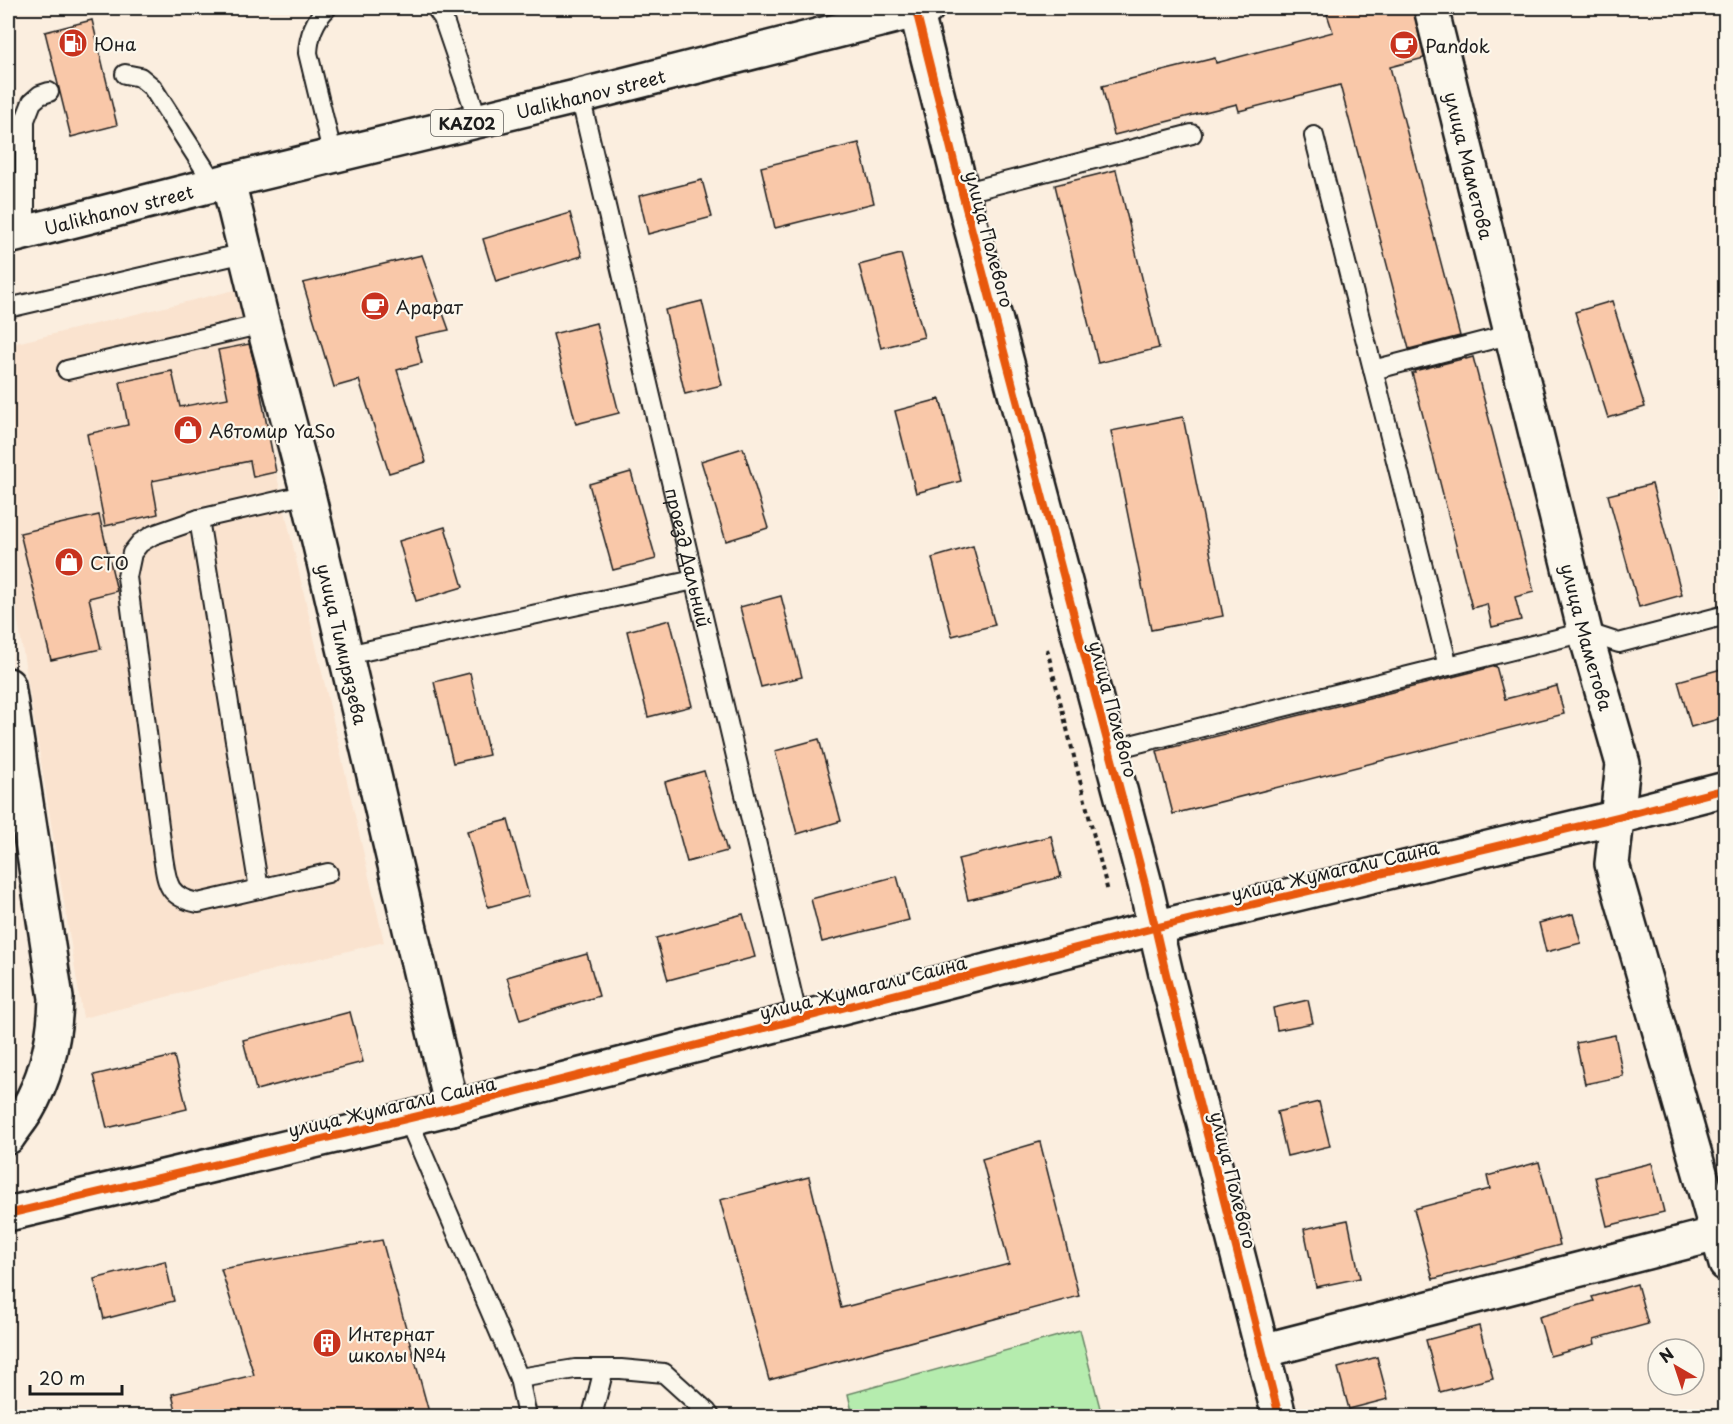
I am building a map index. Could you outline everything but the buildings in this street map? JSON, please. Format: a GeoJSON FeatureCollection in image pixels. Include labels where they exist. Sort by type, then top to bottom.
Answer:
{"type":"FeatureCollection","features":[{"type":"Feature","properties":{"kind":"main road","name":"Ualikhanov street"},"geometry":{"type":"LineString","coordinates":[[16,235],[580,96],[919,8]]}},
{"type":"Feature","properties":{"kind":"main road","name":"улица Полевого"},"geometry":{"type":"LineString","coordinates":[[919,8],[962,193],[1145,884],[1279,1416]]}},
{"type":"Feature","properties":{"kind":"main road","name":"улица Маметова"},"geometry":{"type":"LineString","coordinates":[[1431,8],[1585,632],[1623,764],[1612,864],[1721,1249]]}},
{"type":"Feature","properties":{"kind":"main road","name":"улица Тимирязева"},"geometry":{"type":"LineString","coordinates":[[221,183],[245,253],[308,494],[452,1107]]}},
{"type":"Feature","properties":{"kind":"main road"},"geometry":{"type":"LineString","coordinates":[[8,685],[56,998],[56,1021],[53,1041],[39,1083],[27,1111],[8,1137]]}},
{"type":"Feature","properties":{"kind":"main road","name":"улица Жумагали Саина"},"geometry":{"type":"LineString","coordinates":[[8,1214],[452,1107],[1155,928],[1618,818],[1725,789]]}},
{"type":"Feature","properties":{"kind":"main road"},"geometry":{"type":"LineString","coordinates":[[1262,1351],[1721,1249]]}},
{"type":"Feature","properties":{"kind":"lane"},"geometry":{"type":"LineString","coordinates":[[327,8],[315,23],[309,38],[308,53],[333,156]]}},
{"type":"Feature","properties":{"kind":"lane"},"geometry":{"type":"LineString","coordinates":[[436,8],[443,18],[478,120]]}},
{"type":"Feature","properties":{"kind":"lane"},"geometry":{"type":"LineString","coordinates":[[125,74],[140,77],[152,87],[221,183]]}},
{"type":"Feature","properties":{"kind":"lane"},"geometry":{"type":"LineString","coordinates":[[16,235],[25,120],[32,102],[40,95],[49,92]]}},
{"type":"Feature","properties":{"kind":"lane","name":"проезд Дальний"},"geometry":{"type":"LineString","coordinates":[[580,96],[798,1019]]}},
{"type":"Feature","properties":{"kind":"lane"},"geometry":{"type":"LineString","coordinates":[[962,193],[1192,134]]}},
{"type":"Feature","properties":{"kind":"lane"},"geometry":{"type":"LineString","coordinates":[[1314,136],[1448,666]]}},
{"type":"Feature","properties":{"kind":"lane"},"geometry":{"type":"LineString","coordinates":[[8,308],[245,253]]}},
{"type":"Feature","properties":{"kind":"lane"},"geometry":{"type":"LineString","coordinates":[[67,370],[262,324]]}},
{"type":"Feature","properties":{"kind":"lane"},"geometry":{"type":"LineString","coordinates":[[1373,370],[1512,334]]}},
{"type":"Feature","properties":{"kind":"lane"},"geometry":{"type":"LineString","coordinates":[[308,494],[199,519],[153,535],[140,543],[132,553],[127,577],[167,881],[171,890],[178,897],[198,903],[328,873]]}},
{"type":"Feature","properties":{"kind":"lane"},"geometry":{"type":"LineString","coordinates":[[199,519],[259,889]]}},
{"type":"Feature","properties":{"kind":"lane"},"geometry":{"type":"LineString","coordinates":[[347,655],[694,580]]}},
{"type":"Feature","properties":{"kind":"lane"},"geometry":{"type":"LineString","coordinates":[[1110,750],[1585,632],[1619,643],[1725,615]]}},
{"type":"Feature","properties":{"kind":"lane"},"geometry":{"type":"LineString","coordinates":[[407,1117],[519,1378],[527,1416]]}},
{"type":"Feature","properties":{"kind":"lane"},"geometry":{"type":"LineString","coordinates":[[519,1378],[575,1369],[664,1372],[710,1416]]}},
{"type":"Feature","properties":{"kind":"lane"},"geometry":{"type":"LineString","coordinates":[[592,1416],[604,1369]]}},
{"type":"Feature","properties":{"kind":"shaded area"},"geometry":{"type":"Polygon","coordinates":[[[235,290],[250,344],[276,472],[384,942],[83,1018],[8,561],[8,345],[235,290]]]}},
{"type":"Feature","properties":{"kind":"green space"},"geometry":{"type":"Polygon","coordinates":[[[1080,1330],[1102,1416],[853,1416],[848,1394],[1080,1330]]]}},
{"type":"Feature","properties":{"kind":"cycle path"},"geometry":{"type":"LineString","coordinates":[[916,10],[962,193],[1145,884],[1279,1416]]}},
{"type":"Feature","properties":{"kind":"cycle path"},"geometry":{"type":"LineString","coordinates":[[8,1214],[452,1108],[1154,928],[1726,789]]}},
{"type":"Feature","properties":{"kind":"place","name":"Юна"},"geometry":{"type":"Point","coordinates":[73,43]}},
{"type":"Feature","properties":{"kind":"place","name":"Pandok"},"geometry":{"type":"Point","coordinates":[1404,45]}},
{"type":"Feature","properties":{"kind":"place","name":"Арарат"},"geometry":{"type":"Point","coordinates":[375,306]}},
{"type":"Feature","properties":{"kind":"place","name":"Автомир YaSo"},"geometry":{"type":"Point","coordinates":[188,430]}},
{"type":"Feature","properties":{"kind":"place","name":"СТО"},"geometry":{"type":"Point","coordinates":[69,562]}},
{"type":"Feature","properties":{"kind":"place","name":"Интернат школы №4"},"geometry":{"type":"Point","coordinates":[327,1343]}}]}
